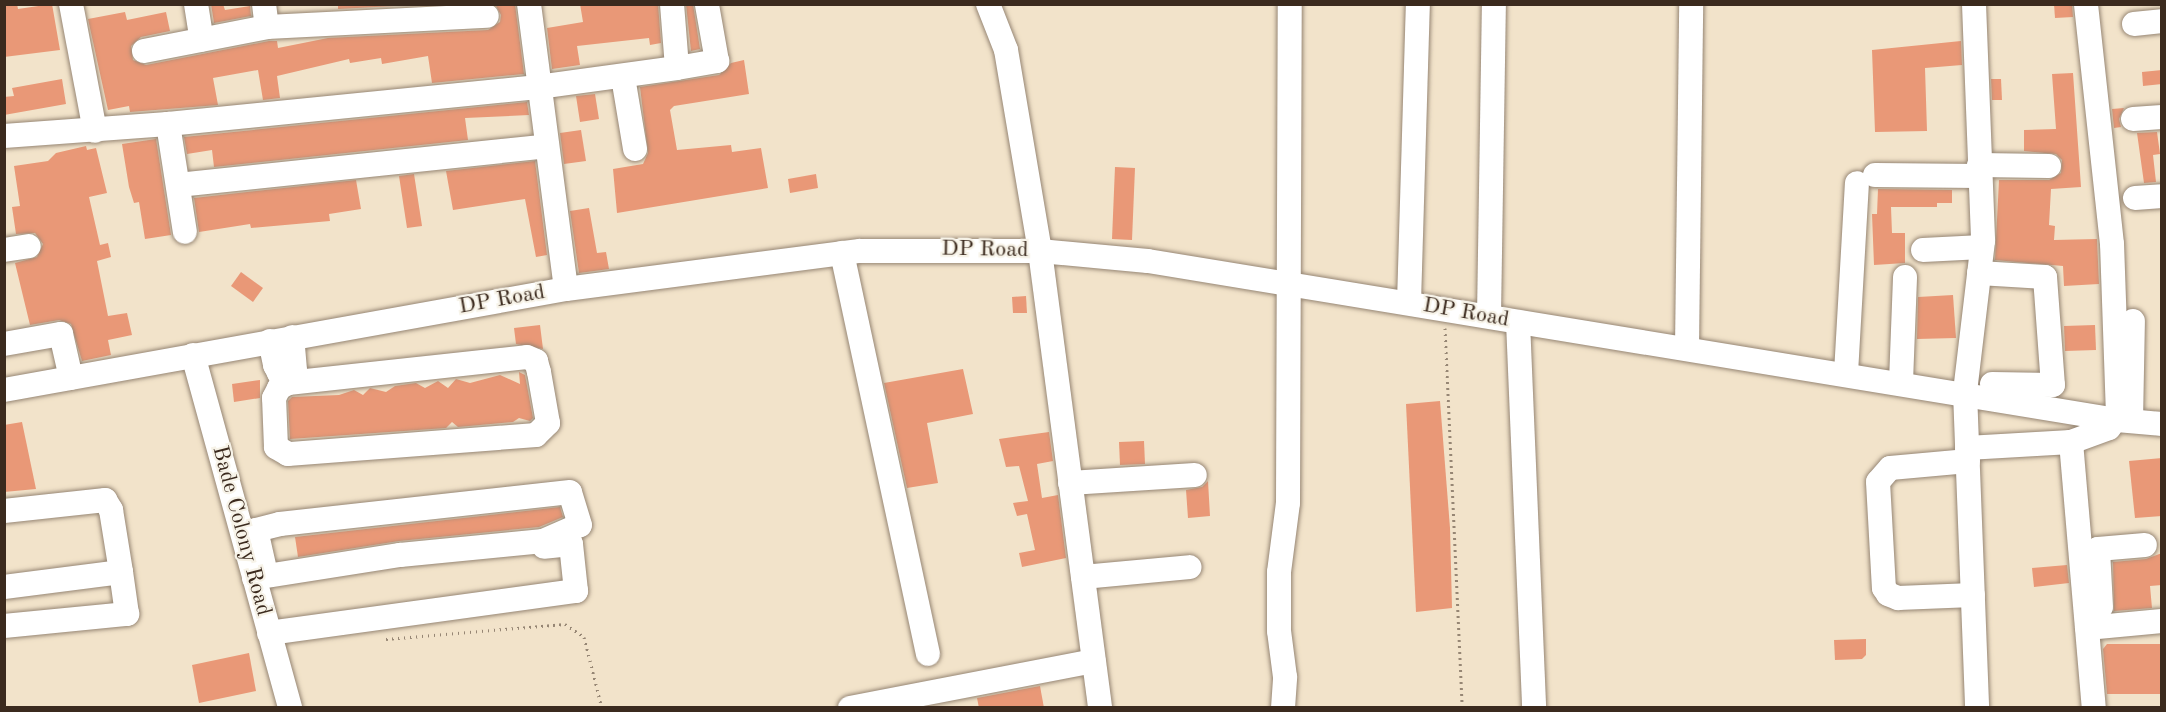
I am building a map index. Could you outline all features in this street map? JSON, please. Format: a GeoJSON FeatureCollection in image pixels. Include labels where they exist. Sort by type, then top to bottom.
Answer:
{"type":"FeatureCollection","features":[{"type":"Feature","properties":{"kind":"street"},"geometry":{"type":"LineString","coordinates":[[71,4],[95,131]]}},
{"type":"Feature","properties":{"kind":"street"},"geometry":{"type":"LineString","coordinates":[[196,4],[202,40]]}},
{"type":"Feature","properties":{"kind":"street"},"geometry":{"type":"LineString","coordinates":[[529,4],[566,290]]}},
{"type":"Feature","properties":{"kind":"street"},"geometry":{"type":"LineString","coordinates":[[672,4],[677,68]]}},
{"type":"Feature","properties":{"kind":"street"},"geometry":{"type":"LineString","coordinates":[[988,4],[1006,50],[1040,251],[1100,708]]}},
{"type":"Feature","properties":{"kind":"street"},"geometry":{"type":"LineString","coordinates":[[1283,708],[1285,677],[1279,631],[1279,572],[1288,502],[1290,4]]}},
{"type":"Feature","properties":{"kind":"street"},"geometry":{"type":"LineString","coordinates":[[1409,303],[1418,4]]}},
{"type":"Feature","properties":{"kind":"street"},"geometry":{"type":"LineString","coordinates":[[1489,316],[1494,4]]}},
{"type":"Feature","properties":{"kind":"street"},"geometry":{"type":"LineString","coordinates":[[1687,348],[1691,4]]}},
{"type":"Feature","properties":{"kind":"street"},"geometry":{"type":"LineString","coordinates":[[1974,4],[1982,247],[1965,392],[1977,708]]}},
{"type":"Feature","properties":{"kind":"street"},"geometry":{"type":"LineString","coordinates":[[2085,4],[2112,244],[2124,421]]}},
{"type":"Feature","properties":{"kind":"street"},"geometry":{"type":"LineString","coordinates":[[4,136],[95,131],[538,87],[623,77],[717,61],[707,5]]}},
{"type":"Feature","properties":{"kind":"street"},"geometry":{"type":"LineString","coordinates":[[144,51],[202,40],[266,16],[487,16]]}},
{"type":"Feature","properties":{"kind":"street"},"geometry":{"type":"LineString","coordinates":[[2134,24],[2162,21]]}},
{"type":"Feature","properties":{"kind":"street"},"geometry":{"type":"LineString","coordinates":[[623,77],[635,149]]}},
{"type":"Feature","properties":{"kind":"street"},"geometry":{"type":"LineString","coordinates":[[2133,119],[2162,117]]}},
{"type":"Feature","properties":{"kind":"street"},"geometry":{"type":"LineString","coordinates":[[168,124],[185,232]]}},
{"type":"Feature","properties":{"kind":"street"},"geometry":{"type":"LineString","coordinates":[[178,185],[546,146]]}},
{"type":"Feature","properties":{"kind":"street"},"geometry":{"type":"LineString","coordinates":[[1846,373],[1866,179],[2049,166]]}},
{"type":"Feature","properties":{"kind":"street"},"geometry":{"type":"LineString","coordinates":[[2135,198],[2162,196]]}},
{"type":"Feature","properties":{"kind":"street"},"geometry":{"type":"LineString","coordinates":[[4,250],[29,246]]}},
{"type":"Feature","properties":{"kind":"street"},"geometry":{"type":"LineString","coordinates":[[1923,250],[1982,247]]}},
{"type":"Feature","properties":{"kind":"street","name":"DP Road"},"geometry":{"type":"LineString","coordinates":[[4,390],[194,355],[284,358],[566,290],[884,249],[1040,251],[1148,261],[1965,392],[2124,421],[2162,424]]}},
{"type":"Feature","properties":{"kind":"street"},"geometry":{"type":"LineString","coordinates":[[851,252],[928,654]]}},
{"type":"Feature","properties":{"kind":"street"},"geometry":{"type":"LineString","coordinates":[[1979,273],[2045,277],[2053,385],[1992,384]]}},
{"type":"Feature","properties":{"kind":"street"},"geometry":{"type":"LineString","coordinates":[[1900,382],[1905,277]]}},
{"type":"Feature","properties":{"kind":"street"},"geometry":{"type":"LineString","coordinates":[[2124,421],[2133,321]]}},
{"type":"Feature","properties":{"kind":"street"},"geometry":{"type":"LineString","coordinates":[[1518,322],[1534,708]]}},
{"type":"Feature","properties":{"kind":"street"},"geometry":{"type":"LineString","coordinates":[[4,344],[61,334],[71,378]]}},
{"type":"Feature","properties":{"kind":"street","name":"Bade Colony Road"},"geometry":{"type":"LineString","coordinates":[[194,355],[261,582],[290,708]]}},
{"type":"Feature","properties":{"kind":"street"},"geometry":{"type":"LineString","coordinates":[[527,357],[536,361],[548,423],[536,435],[288,454],[276,447],[274,398],[279,388],[284,358],[527,357]]}},
{"type":"Feature","properties":{"kind":"street"},"geometry":{"type":"LineString","coordinates":[[1973,595],[1898,598],[1888,594],[1884,588],[1878,482],[1890,468],[1968,454],[2071,442],[2124,421]]}},
{"type":"Feature","properties":{"kind":"street"},"geometry":{"type":"LineString","coordinates":[[2071,442],[2094,628]]}},
{"type":"Feature","properties":{"kind":"street"},"geometry":{"type":"LineString","coordinates":[[1070,483],[1195,475]]}},
{"type":"Feature","properties":{"kind":"street"},"geometry":{"type":"LineString","coordinates":[[570,492],[580,525],[543,541],[261,582],[256,530],[280,524],[570,492]]}},
{"type":"Feature","properties":{"kind":"street"},"geometry":{"type":"LineString","coordinates":[[4,511],[105,500],[111,510],[127,614],[4,626]]}},
{"type":"Feature","properties":{"kind":"street"},"geometry":{"type":"LineString","coordinates":[[261,582],[571,544],[576,591],[570,594],[273,632]]}},
{"type":"Feature","properties":{"kind":"street"},"geometry":{"type":"LineString","coordinates":[[2094,708],[2094,628],[2098,549],[2145,545]]}},
{"type":"Feature","properties":{"kind":"street"},"geometry":{"type":"LineString","coordinates":[[1083,577],[1190,567]]}},
{"type":"Feature","properties":{"kind":"street"},"geometry":{"type":"LineString","coordinates":[[4,587],[121,572]]}},
{"type":"Feature","properties":{"kind":"street"},"geometry":{"type":"LineString","coordinates":[[2094,628],[2162,621]]}},
{"type":"Feature","properties":{"kind":"street"},"geometry":{"type":"LineString","coordinates":[[850,708],[1094,661]]}},
{"type":"Feature","properties":{"kind":"path"},"geometry":{"type":"LineString","coordinates":[[1444,309],[1462,708]]}},
{"type":"Feature","properties":{"kind":"path"},"geometry":{"type":"LineString","coordinates":[[378,640],[565,624],[584,637],[602,708]]}},
{"type":"Feature","properties":{"kind":"building"},"geometry":{"type":"Polygon","coordinates":[[[4,4],[17,4],[18,9],[52,4],[60,50],[4,57],[4,4]]]}},
{"type":"Feature","properties":{"kind":"building"},"geometry":{"type":"Polygon","coordinates":[[[211,4],[223,4],[225,10],[250,6],[251,16],[214,23],[211,4]]]}},
{"type":"Feature","properties":{"kind":"building"},"geometry":{"type":"Polygon","coordinates":[[[338,4],[432,4],[338,9],[338,4]]]}},
{"type":"Feature","properties":{"kind":"building"},"geometry":{"type":"Polygon","coordinates":[[[495,4],[515,4],[524,74],[432,83],[428,56],[382,64],[381,58],[350,63],[349,59],[277,76],[280,98],[263,100],[258,70],[213,78],[218,105],[130,112],[129,106],[108,110],[88,19],[125,12],[127,20],[166,12],[170,31],[141,37],[131,46],[133,60],[146,65],[269,41],[277,41],[278,48],[328,38],[488,30],[500,22],[501,15],[495,4]]]}},
{"type":"Feature","properties":{"kind":"building"},"geometry":{"type":"Polygon","coordinates":[[[580,4],[658,4],[661,43],[650,45],[649,38],[577,46],[580,65],[552,69],[547,28],[583,22],[580,4]]]}},
{"type":"Feature","properties":{"kind":"building"},"geometry":{"type":"Polygon","coordinates":[[[686,4],[693,4],[700,49],[691,51],[686,4]]]}},
{"type":"Feature","properties":{"kind":"building"},"geometry":{"type":"Polygon","coordinates":[[[2054,4],[2072,4],[2073,17],[2055,18],[2054,4]]]}},
{"type":"Feature","properties":{"kind":"building"},"geometry":{"type":"Polygon","coordinates":[[[1961,41],[1962,65],[1925,68],[1927,131],[1875,132],[1872,50],[1961,41]]]}},
{"type":"Feature","properties":{"kind":"building"},"geometry":{"type":"Polygon","coordinates":[[[744,60],[749,94],[674,106],[670,110],[677,150],[731,145],[732,152],[761,148],[768,188],[617,213],[613,169],[643,164],[648,153],[640,87],[719,75],[731,63],[744,60]]]}},
{"type":"Feature","properties":{"kind":"building"},"geometry":{"type":"Polygon","coordinates":[[[2162,70],[2162,84],[2143,86],[2142,72],[2162,70]]]}},
{"type":"Feature","properties":{"kind":"building"},"geometry":{"type":"Polygon","coordinates":[[[2073,73],[2081,187],[2051,189],[2049,225],[2055,226],[2054,240],[2097,239],[2099,284],[2064,286],[2063,266],[1995,260],[1999,180],[2049,180],[2061,173],[2062,160],[2056,154],[2024,151],[2024,130],[2056,129],[2052,74],[2073,73]]]}},
{"type":"Feature","properties":{"kind":"building"},"geometry":{"type":"Polygon","coordinates":[[[62,79],[66,104],[4,115],[4,97],[14,96],[12,88],[62,79]]]}},
{"type":"Feature","properties":{"kind":"building"},"geometry":{"type":"Polygon","coordinates":[[[1991,79],[2001,79],[2002,100],[1992,100],[1991,79]]]}},
{"type":"Feature","properties":{"kind":"building"},"geometry":{"type":"Polygon","coordinates":[[[595,94],[599,119],[580,122],[576,96],[595,94]]]}},
{"type":"Feature","properties":{"kind":"building"},"geometry":{"type":"Polygon","coordinates":[[[527,102],[529,115],[465,118],[468,140],[214,167],[212,150],[187,154],[184,137],[527,102]]]}},
{"type":"Feature","properties":{"kind":"building"},"geometry":{"type":"Polygon","coordinates":[[[2124,108],[2119,119],[2121,127],[2114,128],[2112,109],[2124,108]]]}},
{"type":"Feature","properties":{"kind":"building"},"geometry":{"type":"Polygon","coordinates":[[[581,130],[586,161],[564,164],[560,133],[581,130]]]}},
{"type":"Feature","properties":{"kind":"building"},"geometry":{"type":"Polygon","coordinates":[[[2157,132],[2160,154],[2153,155],[2156,182],[2144,183],[2137,133],[2157,132]]]}},
{"type":"Feature","properties":{"kind":"building"},"geometry":{"type":"Polygon","coordinates":[[[156,139],[171,235],[145,239],[139,202],[134,203],[129,187],[122,144],[156,139]]]}},
{"type":"Feature","properties":{"kind":"building"},"geometry":{"type":"Polygon","coordinates":[[[86,146],[87,150],[96,148],[107,193],[89,197],[100,245],[108,243],[111,257],[97,261],[108,316],[127,313],[132,335],[108,340],[111,355],[82,361],[71,324],[59,320],[30,325],[15,263],[37,257],[43,244],[35,233],[16,234],[12,207],[20,206],[14,166],[48,161],[56,153],[86,146]]]}},
{"type":"Feature","properties":{"kind":"building"},"geometry":{"type":"Polygon","coordinates":[[[535,161],[547,255],[536,257],[525,199],[453,210],[446,171],[535,161]]]}},
{"type":"Feature","properties":{"kind":"building"},"geometry":{"type":"Polygon","coordinates":[[[1115,167],[1135,168],[1132,240],[1112,239],[1115,167]]]}},
{"type":"Feature","properties":{"kind":"building"},"geometry":{"type":"Polygon","coordinates":[[[414,174],[422,226],[407,228],[399,176],[414,174]]]}},
{"type":"Feature","properties":{"kind":"building"},"geometry":{"type":"Polygon","coordinates":[[[816,174],[818,188],[790,193],[788,179],[816,174]]]}},
{"type":"Feature","properties":{"kind":"building"},"geometry":{"type":"Polygon","coordinates":[[[356,180],[361,209],[329,214],[330,221],[251,228],[250,224],[199,232],[194,198],[356,180]]]}},
{"type":"Feature","properties":{"kind":"building"},"geometry":{"type":"Polygon","coordinates":[[[1878,189],[1952,190],[1952,203],[1937,203],[1937,207],[1891,207],[1892,233],[1905,233],[1905,263],[1874,265],[1872,214],[1877,214],[1878,189]]]}},
{"type":"Feature","properties":{"kind":"building"},"geometry":{"type":"Polygon","coordinates":[[[589,208],[597,253],[606,252],[609,269],[579,273],[570,211],[589,208]]]}},
{"type":"Feature","properties":{"kind":"building"},"geometry":{"type":"Polygon","coordinates":[[[241,272],[263,288],[253,302],[231,286],[241,272]]]}},
{"type":"Feature","properties":{"kind":"building"},"geometry":{"type":"Polygon","coordinates":[[[1953,295],[1956,338],[1917,339],[1918,297],[1953,295]]]}},
{"type":"Feature","properties":{"kind":"building"},"geometry":{"type":"Polygon","coordinates":[[[1026,296],[1027,313],[1013,313],[1012,297],[1026,296]]]}},
{"type":"Feature","properties":{"kind":"building"},"geometry":{"type":"Polygon","coordinates":[[[540,325],[543,349],[516,344],[514,328],[540,325]]]}},
{"type":"Feature","properties":{"kind":"building"},"geometry":{"type":"Polygon","coordinates":[[[2095,325],[2096,350],[2065,351],[2064,326],[2095,325]]]}},
{"type":"Feature","properties":{"kind":"building"},"geometry":{"type":"Polygon","coordinates":[[[963,369],[973,414],[927,423],[938,483],[907,488],[884,383],[963,369]]]}},
{"type":"Feature","properties":{"kind":"building"},"geometry":{"type":"Polygon","coordinates":[[[519,372],[525,375],[533,418],[530,421],[519,418],[513,422],[458,427],[452,422],[446,428],[290,439],[288,401],[292,397],[339,395],[354,390],[363,395],[370,388],[386,392],[395,386],[416,383],[425,388],[438,381],[448,388],[456,379],[470,383],[500,375],[520,384],[519,372]]]}},
{"type":"Feature","properties":{"kind":"building"},"geometry":{"type":"Polygon","coordinates":[[[260,380],[260,398],[234,402],[232,384],[260,380]]]}},
{"type":"Feature","properties":{"kind":"building"},"geometry":{"type":"Polygon","coordinates":[[[1440,401],[1450,528],[1452,608],[1416,612],[1406,404],[1440,401]]]}},
{"type":"Feature","properties":{"kind":"building"},"geometry":{"type":"Polygon","coordinates":[[[22,422],[36,489],[4,492],[4,425],[22,422]]]}},
{"type":"Feature","properties":{"kind":"building"},"geometry":{"type":"Polygon","coordinates":[[[1049,432],[1053,461],[1037,464],[1042,498],[1058,495],[1066,558],[1022,567],[1019,553],[1035,550],[1027,514],[1017,516],[1013,503],[1028,501],[1019,466],[1006,467],[999,439],[1049,432]]]}},
{"type":"Feature","properties":{"kind":"building"},"geometry":{"type":"Polygon","coordinates":[[[1144,441],[1145,464],[1120,465],[1119,442],[1144,441]]]}},
{"type":"Feature","properties":{"kind":"building"},"geometry":{"type":"Polygon","coordinates":[[[2162,458],[2162,516],[2135,518],[2129,461],[2162,458]]]}},
{"type":"Feature","properties":{"kind":"building"},"geometry":{"type":"Polygon","coordinates":[[[1208,481],[1210,516],[1188,518],[1186,490],[1202,487],[1208,481]]]}},
{"type":"Feature","properties":{"kind":"building"},"geometry":{"type":"Polygon","coordinates":[[[560,507],[563,517],[539,527],[399,541],[298,557],[295,537],[560,507]]]}},
{"type":"Feature","properties":{"kind":"building"},"geometry":{"type":"Polygon","coordinates":[[[2162,553],[2162,585],[2150,586],[2152,608],[2114,611],[2113,562],[2146,559],[2162,553]]]}},
{"type":"Feature","properties":{"kind":"building"},"geometry":{"type":"Polygon","coordinates":[[[2067,565],[2069,583],[2034,587],[2032,568],[2067,565]]]}},
{"type":"Feature","properties":{"kind":"building"},"geometry":{"type":"Polygon","coordinates":[[[1866,639],[1866,655],[1862,659],[1835,660],[1834,640],[1866,639]]]}},
{"type":"Feature","properties":{"kind":"building"},"geometry":{"type":"Polygon","coordinates":[[[2107,644],[2162,644],[2162,694],[2107,694],[2103,649],[2107,644]]]}},
{"type":"Feature","properties":{"kind":"building"},"geometry":{"type":"Polygon","coordinates":[[[249,653],[256,691],[199,703],[192,665],[249,653]]]}},
{"type":"Feature","properties":{"kind":"building"},"geometry":{"type":"Polygon","coordinates":[[[1040,686],[1044,708],[979,708],[977,698],[1040,686]]]}}]}
